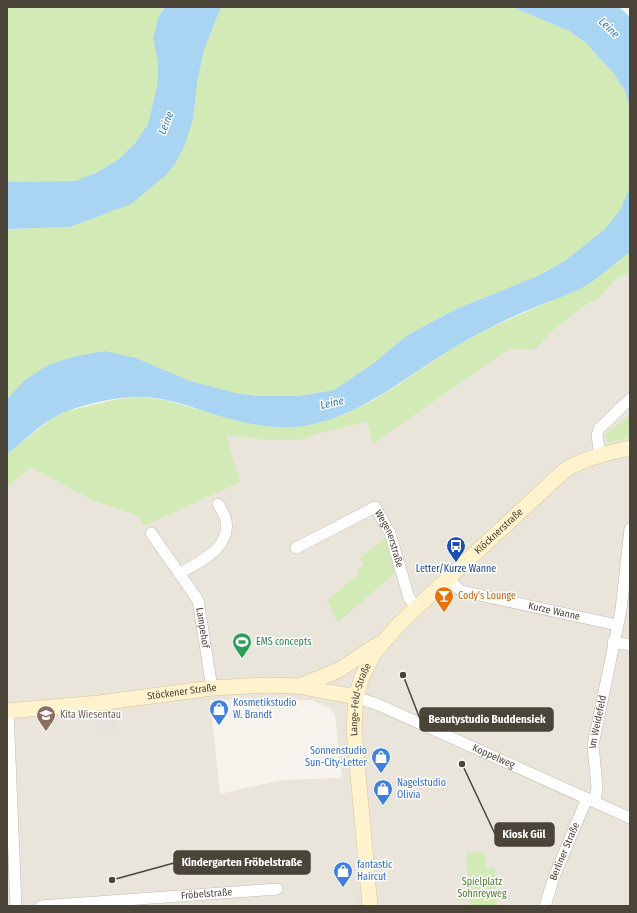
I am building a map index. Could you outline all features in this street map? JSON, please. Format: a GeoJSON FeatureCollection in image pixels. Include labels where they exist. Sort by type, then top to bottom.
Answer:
{"type":"FeatureCollection","features":[{"type":"Feature","properties":{"kind":"main road","name":"Klöcknerstraße"},"geometry":{"type":"LineString","coordinates":[[383,641],[416,607],[565,470],[577,463],[600,455],[630,448]]}},
{"type":"Feature","properties":{"kind":"main road"},"geometry":{"type":"LineString","coordinates":[[297,686],[339,670],[383,641]]}},
{"type":"Feature","properties":{"kind":"main road","name":"Lange-Feld-Straße"},"geometry":{"type":"LineString","coordinates":[[370,906],[355,735],[356,697],[368,663],[383,641]]}},
{"type":"Feature","properties":{"kind":"main road","name":"Stöckener Straße"},"geometry":{"type":"LineString","coordinates":[[8,711],[99,703],[212,688],[267,685],[297,686],[356,697]]}},
{"type":"Feature","properties":{"kind":"street"},"geometry":{"type":"LineString","coordinates":[[600,455],[597,436],[599,429],[630,399]]}},
{"type":"Feature","properties":{"kind":"street"},"geometry":{"type":"LineString","coordinates":[[179,574],[214,553],[220,546],[226,526],[226,520],[218,504]]}},
{"type":"Feature","properties":{"kind":"street","name":"Wegenerstraße"},"geometry":{"type":"LineString","coordinates":[[296,548],[375,508],[390,533],[408,598],[416,607]]}},
{"type":"Feature","properties":{"kind":"street","name":"Im Weidefeld"},"geometry":{"type":"LineString","coordinates":[[591,800],[597,787],[593,745],[617,624],[625,611],[630,529]]}},
{"type":"Feature","properties":{"kind":"street","name":"Lampehof"},"geometry":{"type":"LineString","coordinates":[[151,533],[198,600],[212,688]]}},
{"type":"Feature","properties":{"kind":"street","name":"Kurze Wanne"},"geometry":{"type":"LineString","coordinates":[[448,579],[462,591],[617,624]]}},
{"type":"Feature","properties":{"kind":"street"},"geometry":{"type":"LineString","coordinates":[[613,642],[630,645]]}},
{"type":"Feature","properties":{"kind":"street","name":"Koppelweg"},"geometry":{"type":"LineString","coordinates":[[356,697],[379,705],[630,818]]}},
{"type":"Feature","properties":{"kind":"street"},"geometry":{"type":"LineString","coordinates":[[8,711],[16,906]]}},
{"type":"Feature","properties":{"kind":"street","name":"Berliner Straße"},"geometry":{"type":"LineString","coordinates":[[544,906],[554,877],[591,800]]}},
{"type":"Feature","properties":{"kind":"street","name":"Fröbelstraße"},"geometry":{"type":"LineString","coordinates":[[41,906],[277,889]]}},
{"type":"Feature","properties":{"kind":"shaded area"},"geometry":{"type":"Polygon","coordinates":[[[630,272],[630,906],[7,906],[7,487],[31,466],[92,500],[138,516],[144,526],[226,435],[265,440],[300,440],[324,432],[367,422],[373,444],[509,349],[535,350],[552,331],[588,303],[596,301],[614,281],[630,272]],[[210,700],[220,794],[282,780],[342,778],[335,714],[329,708],[311,700],[210,700]]]}},
{"type":"Feature","properties":{"kind":"shaded area"},"geometry":{"type":"Polygon","coordinates":[[[114,711],[116,733],[99,735],[97,712],[114,711]]]}},
{"type":"Feature","properties":{"kind":"shaded area"},"geometry":{"type":"Polygon","coordinates":[[[363,891],[364,906],[357,906],[356,896],[363,891]]]}},
{"type":"Feature","properties":{"kind":"green space"},"geometry":{"type":"Polygon","coordinates":[[[7,7],[165,7],[158,18],[153,38],[158,64],[157,86],[148,124],[135,143],[119,159],[98,172],[75,181],[7,182],[7,7]]]}},
{"type":"Feature","properties":{"kind":"green space"},"geometry":{"type":"Polygon","coordinates":[[[221,7],[513,7],[569,31],[585,42],[614,74],[625,91],[630,108],[629,195],[620,210],[605,229],[566,260],[540,275],[456,309],[406,336],[374,363],[334,390],[298,396],[258,396],[236,393],[190,381],[104,351],[72,357],[16,390],[7,399],[7,229],[70,227],[114,210],[197,83],[204,50],[221,7]]]}},
{"type":"Feature","properties":{"kind":"green space"},"geometry":{"type":"Polygon","coordinates":[[[630,252],[630,272],[614,281],[596,301],[588,303],[552,331],[535,350],[509,349],[373,444],[367,422],[324,432],[300,440],[265,440],[226,435],[240,482],[144,526],[138,516],[92,500],[31,467],[7,487],[7,454],[50,420],[67,411],[118,399],[140,397],[165,400],[236,420],[271,427],[322,422],[345,414],[372,401],[395,387],[454,347],[490,328],[580,288],[605,272],[630,252]]]}},
{"type":"Feature","properties":{"kind":"green space"},"geometry":{"type":"Polygon","coordinates":[[[630,415],[630,437],[608,443],[605,435],[630,415]]]}},
{"type":"Feature","properties":{"kind":"green space"},"geometry":{"type":"Polygon","coordinates":[[[387,536],[395,573],[338,622],[327,601],[359,573],[357,571],[364,564],[360,559],[387,536]]]}},
{"type":"Feature","properties":{"kind":"green space","name":"Spielplatz Sohnreyweg"},"geometry":{"type":"Polygon","coordinates":[[[485,852],[486,869],[495,868],[497,906],[470,906],[466,853],[485,852]]]}},
{"type":"Feature","properties":{"kind":"water","name":"Leine"},"geometry":{"type":"Polygon","coordinates":[[[165,7],[221,7],[204,50],[197,83],[193,119],[184,147],[175,164],[166,175],[131,204],[70,227],[7,229],[7,182],[75,181],[98,172],[119,159],[135,143],[148,124],[157,86],[158,64],[153,38],[158,18],[165,7]]]}},
{"type":"Feature","properties":{"kind":"water","name":"Leine"},"geometry":{"type":"Polygon","coordinates":[[[513,7],[619,7],[630,17],[630,108],[625,91],[614,74],[585,42],[569,31],[513,7]]]}},
{"type":"Feature","properties":{"kind":"water","name":"Leine"},"geometry":{"type":"Polygon","coordinates":[[[630,188],[630,252],[600,276],[580,289],[499,323],[467,340],[388,390],[347,413],[326,421],[303,426],[278,427],[240,421],[216,415],[181,403],[165,400],[148,397],[118,398],[82,406],[59,415],[39,428],[7,454],[7,399],[25,380],[48,365],[72,357],[104,351],[136,358],[190,381],[236,393],[258,396],[298,396],[334,390],[374,363],[406,336],[456,309],[540,275],[566,260],[605,229],[620,210],[630,188]]]}},
{"type":"Feature","properties":{"kind":"place","name":"Letter/Kurze Wanne"},"geometry":{"type":"Point","coordinates":[456,563]}},
{"type":"Feature","properties":{"kind":"place","name":"Cody's Lounge"},"geometry":{"type":"Point","coordinates":[444,613]}},
{"type":"Feature","properties":{"kind":"place","name":"EMS concepts"},"geometry":{"type":"Point","coordinates":[242,659]}},
{"type":"Feature","properties":{"kind":"place","name":"Beautystudio Buddensiek"},"geometry":{"type":"Point","coordinates":[403,675]}},
{"type":"Feature","properties":{"kind":"place","name":"Kosmetikstudio W. Brandt"},"geometry":{"type":"Point","coordinates":[219,726]}},
{"type":"Feature","properties":{"kind":"place","name":"Kita Wiesentau"},"geometry":{"type":"Point","coordinates":[46,732]}},
{"type":"Feature","properties":{"kind":"place","name":"Kiosk Gül"},"geometry":{"type":"Point","coordinates":[462,764]}},
{"type":"Feature","properties":{"kind":"place","name":"Sonnenstudio Sun-City-Letter"},"geometry":{"type":"Point","coordinates":[381,774]}},
{"type":"Feature","properties":{"kind":"place","name":"Nagelstudio Olivia"},"geometry":{"type":"Point","coordinates":[383,806]}},
{"type":"Feature","properties":{"kind":"place","name":"Kindergarten Fröbelstraße"},"geometry":{"type":"Point","coordinates":[112,880]}},
{"type":"Feature","properties":{"kind":"place","name":"fantastic Haircut"},"geometry":{"type":"Point","coordinates":[343,888]}}]}
